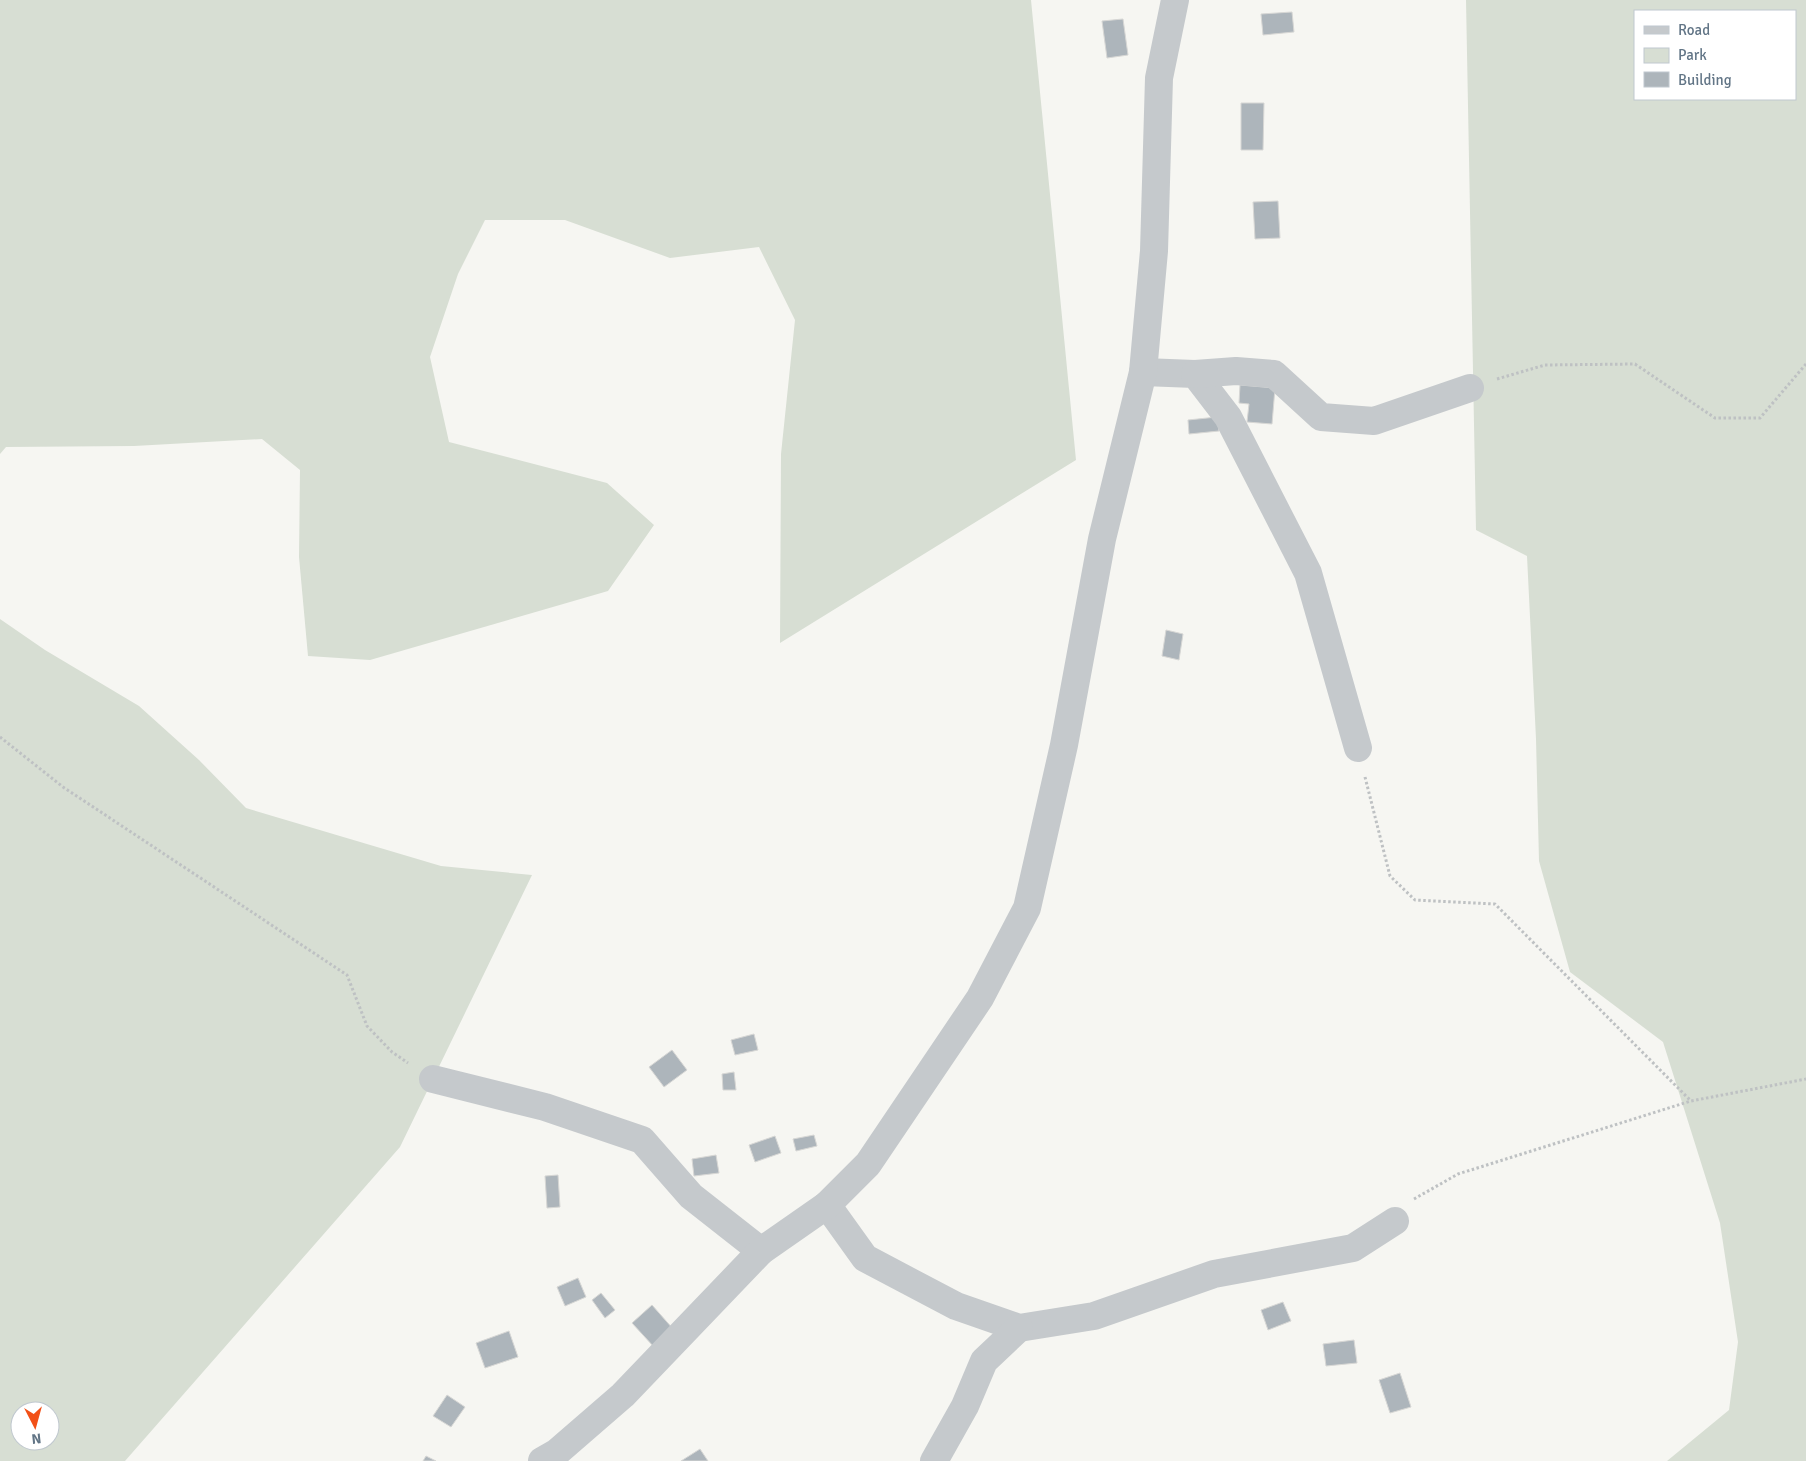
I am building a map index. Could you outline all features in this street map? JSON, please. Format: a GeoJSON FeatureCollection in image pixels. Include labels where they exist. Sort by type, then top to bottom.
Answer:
{"type":"FeatureCollection","features":[{"type":"Feature","properties":{"kind":"street"},"geometry":{"type":"LineString","coordinates":[[542,1461],[556,1453],[623,1395],[761,1252],[827,1205],[868,1164],[980,998],[1027,908],[1064,745],[1102,539],[1144,372],[1154,251],[1159,78],[1175,0]]}},
{"type":"Feature","properties":{"kind":"street"},"geometry":{"type":"LineString","coordinates":[[1144,372],[1196,374],[1236,371],[1274,374],[1321,417],[1374,421],[1470,388]]}},
{"type":"Feature","properties":{"kind":"street"},"geometry":{"type":"LineString","coordinates":[[1196,374],[1228,417],[1308,573],[1358,748]]}},
{"type":"Feature","properties":{"kind":"street"},"geometry":{"type":"LineString","coordinates":[[433,1079],[546,1107],[642,1140],[691,1196],[761,1252]]}},
{"type":"Feature","properties":{"kind":"street"},"geometry":{"type":"LineString","coordinates":[[827,1205],[866,1258],[956,1306],[1019,1328],[1094,1316],[1214,1274],[1353,1248],[1395,1221]]}},
{"type":"Feature","properties":{"kind":"street"},"geometry":{"type":"LineString","coordinates":[[934,1461],[965,1406],[984,1360],[1019,1328]]}},
{"type":"Feature","properties":{"kind":"path"},"geometry":{"type":"LineString","coordinates":[[1470,388],[1545,365],[1635,364],[1715,418],[1760,418],[1806,364]]}},
{"type":"Feature","properties":{"kind":"path"},"geometry":{"type":"LineString","coordinates":[[0,737],[63,787],[347,974],[367,1026],[392,1052],[433,1079]]}},
{"type":"Feature","properties":{"kind":"path"},"geometry":{"type":"LineString","coordinates":[[1358,748],[1390,876],[1415,900],[1495,904],[1691,1101]]}},
{"type":"Feature","properties":{"kind":"path"},"geometry":{"type":"LineString","coordinates":[[1395,1221],[1416,1197],[1458,1174],[1691,1101],[1806,1080]]}},
{"type":"Feature","properties":{"kind":"green space"},"geometry":{"type":"Polygon","coordinates":[[[0,0],[1031,0],[1076,460],[780,643],[781,454],[795,320],[759,247],[670,258],[565,220],[485,220],[458,274],[430,357],[449,442],[607,483],[654,525],[608,591],[370,660],[308,656],[299,557],[300,470],[262,439],[134,446],[6,447],[0,454],[0,0]]]}},
{"type":"Feature","properties":{"kind":"green space"},"geometry":{"type":"Polygon","coordinates":[[[1466,0],[1806,0],[1806,1461],[1667,1461],[1729,1410],[1738,1342],[1720,1223],[1663,1042],[1570,972],[1539,861],[1536,739],[1527,556],[1476,530],[1466,0]]]}},
{"type":"Feature","properties":{"kind":"green space"},"geometry":{"type":"Polygon","coordinates":[[[0,619],[45,650],[139,706],[199,760],[246,808],[441,866],[532,875],[400,1147],[125,1461],[0,1461],[0,619]]]}},
{"type":"Feature","properties":{"kind":"building"},"geometry":{"type":"Polygon","coordinates":[[[1292,12],[1294,32],[1263,35],[1261,14],[1292,12]]]}},
{"type":"Feature","properties":{"kind":"building"},"geometry":{"type":"Polygon","coordinates":[[[1123,19],[1128,55],[1107,58],[1102,21],[1123,19]]]}},
{"type":"Feature","properties":{"kind":"building"},"geometry":{"type":"Polygon","coordinates":[[[1241,103],[1264,103],[1263,150],[1241,150],[1241,103]]]}},
{"type":"Feature","properties":{"kind":"building"},"geometry":{"type":"Polygon","coordinates":[[[1278,201],[1280,238],[1255,239],[1253,202],[1278,201]]]}},
{"type":"Feature","properties":{"kind":"building"},"geometry":{"type":"Polygon","coordinates":[[[1240,385],[1275,388],[1272,424],[1247,422],[1249,404],[1239,403],[1240,385]]]}},
{"type":"Feature","properties":{"kind":"building"},"geometry":{"type":"Polygon","coordinates":[[[1217,417],[1219,431],[1189,434],[1188,420],[1217,417]]]}},
{"type":"Feature","properties":{"kind":"building"},"geometry":{"type":"Polygon","coordinates":[[[1166,630],[1183,634],[1179,660],[1162,656],[1166,630]]]}},
{"type":"Feature","properties":{"kind":"building"},"geometry":{"type":"Polygon","coordinates":[[[754,1034],[758,1050],[735,1055],[731,1040],[754,1034]]]}},
{"type":"Feature","properties":{"kind":"building"},"geometry":{"type":"Polygon","coordinates":[[[672,1050],[687,1070],[664,1087],[649,1067],[672,1050]]]}},
{"type":"Feature","properties":{"kind":"building"},"geometry":{"type":"Polygon","coordinates":[[[734,1072],[736,1090],[723,1090],[722,1074],[734,1072]]]}},
{"type":"Feature","properties":{"kind":"building"},"geometry":{"type":"Polygon","coordinates":[[[814,1135],[817,1146],[796,1151],[793,1139],[814,1135]]]}},
{"type":"Feature","properties":{"kind":"building"},"geometry":{"type":"Polygon","coordinates":[[[775,1136],[781,1153],[755,1162],[749,1145],[775,1136]]]}},
{"type":"Feature","properties":{"kind":"building"},"geometry":{"type":"Polygon","coordinates":[[[716,1155],[719,1173],[694,1176],[692,1159],[716,1155]]]}},
{"type":"Feature","properties":{"kind":"building"},"geometry":{"type":"Polygon","coordinates":[[[558,1175],[560,1207],[547,1208],[545,1176],[558,1175]]]}},
{"type":"Feature","properties":{"kind":"building"},"geometry":{"type":"Polygon","coordinates":[[[578,1278],[586,1297],[565,1306],[557,1287],[578,1278]]]}},
{"type":"Feature","properties":{"kind":"building"},"geometry":{"type":"Polygon","coordinates":[[[601,1293],[615,1310],[605,1318],[592,1300],[601,1293]]]}},
{"type":"Feature","properties":{"kind":"building"},"geometry":{"type":"Polygon","coordinates":[[[1283,1302],[1291,1321],[1268,1330],[1261,1310],[1283,1302]]]}},
{"type":"Feature","properties":{"kind":"building"},"geometry":{"type":"Polygon","coordinates":[[[652,1305],[674,1330],[654,1347],[632,1323],[652,1305]]]}},
{"type":"Feature","properties":{"kind":"building"},"geometry":{"type":"Polygon","coordinates":[[[509,1331],[518,1357],[485,1368],[476,1343],[509,1331]]]}},
{"type":"Feature","properties":{"kind":"building"},"geometry":{"type":"Polygon","coordinates":[[[1354,1340],[1357,1363],[1326,1366],[1323,1344],[1354,1340]]]}},
{"type":"Feature","properties":{"kind":"building"},"geometry":{"type":"Polygon","coordinates":[[[1400,1373],[1411,1407],[1390,1413],[1379,1380],[1400,1373]]]}},
{"type":"Feature","properties":{"kind":"building"},"geometry":{"type":"Polygon","coordinates":[[[447,1395],[465,1407],[451,1427],[433,1416],[447,1395]]]}},
{"type":"Feature","properties":{"kind":"building"},"geometry":{"type":"Polygon","coordinates":[[[700,1449],[708,1461],[681,1461],[700,1449]]]}},
{"type":"Feature","properties":{"kind":"building"},"geometry":{"type":"Polygon","coordinates":[[[426,1456],[436,1461],[423,1461],[426,1456]]]}}]}
